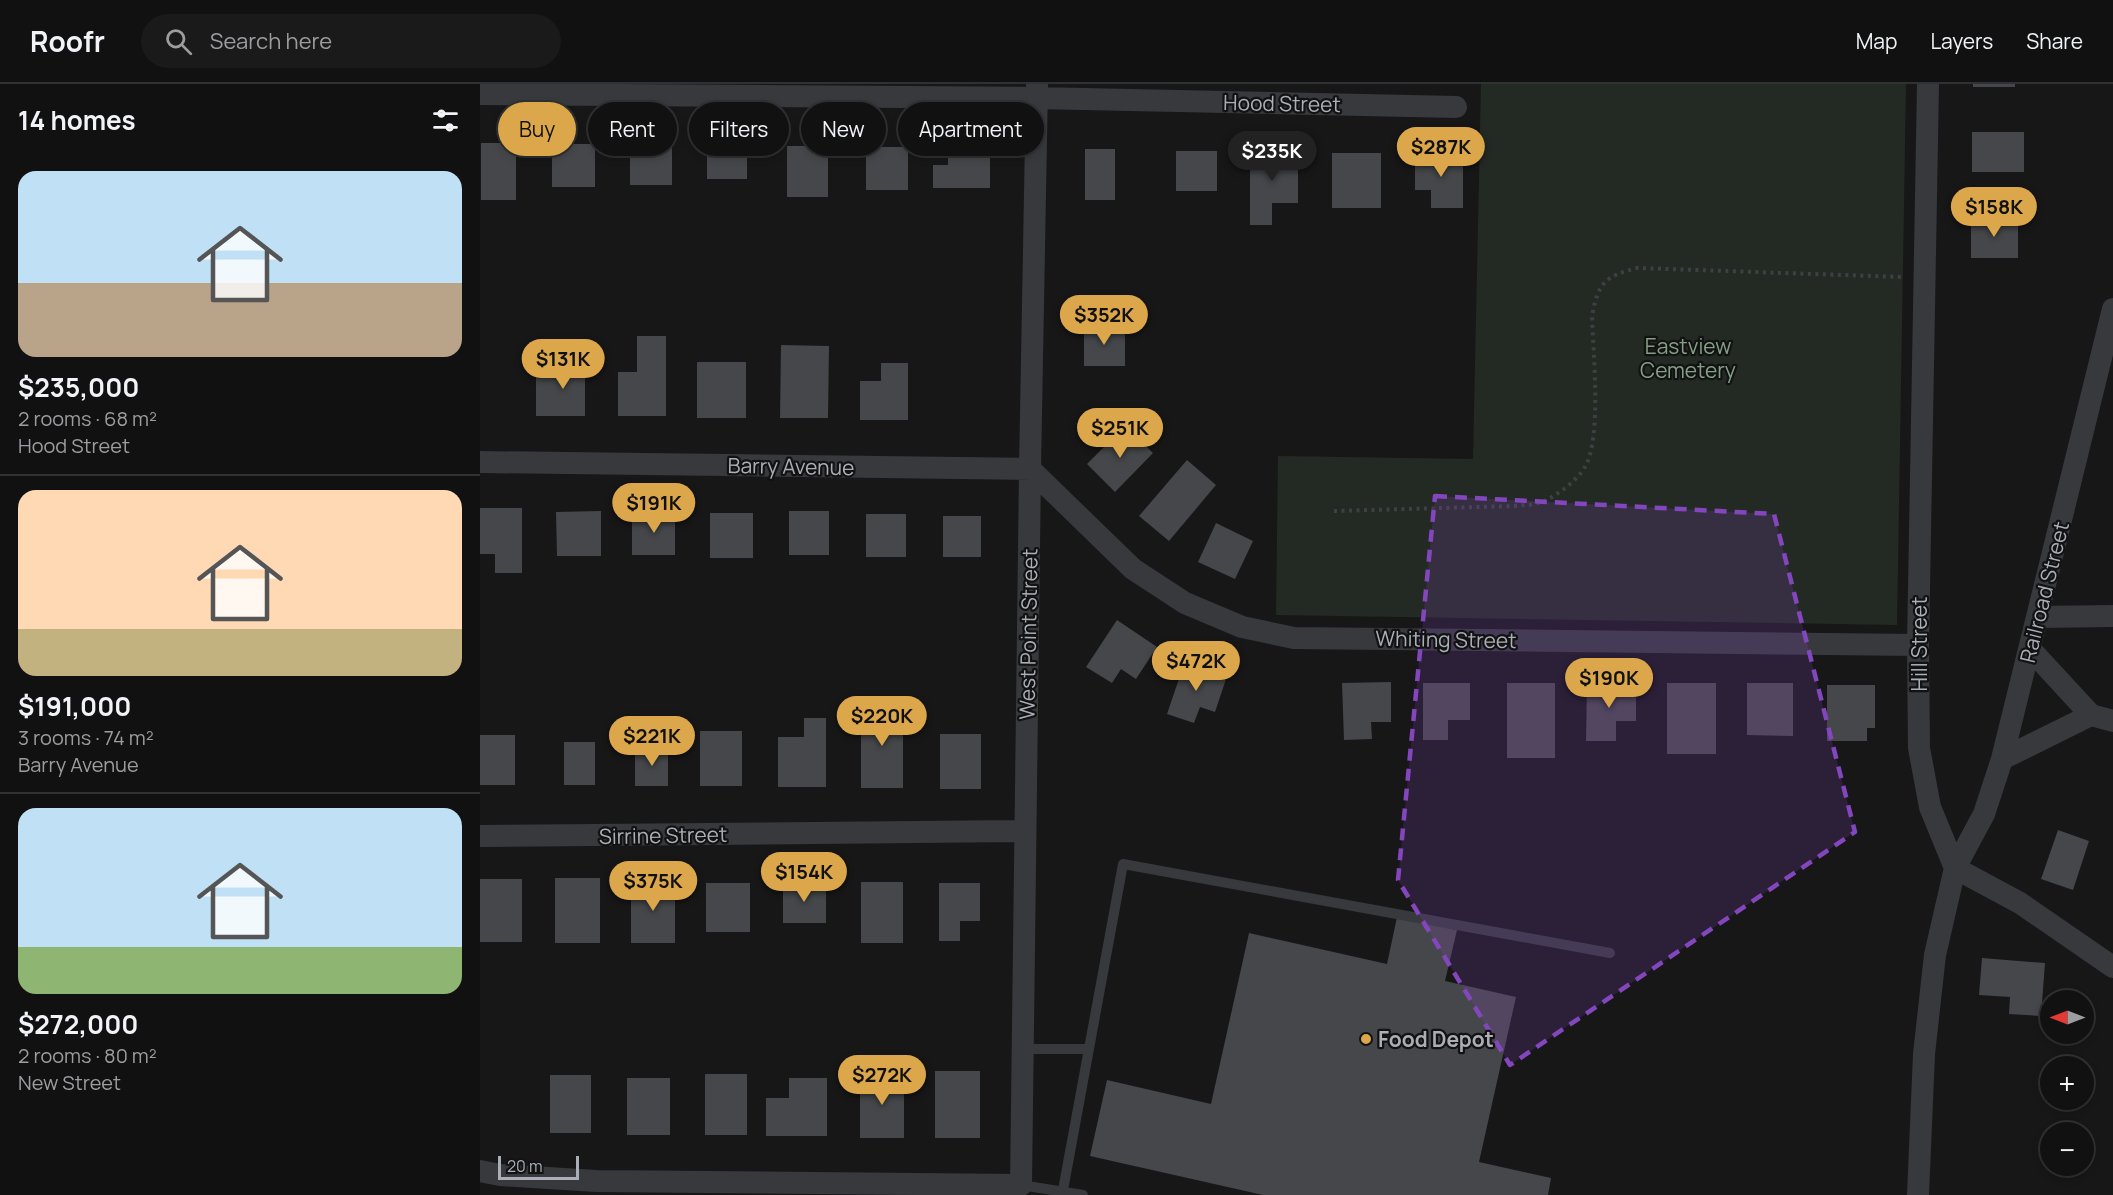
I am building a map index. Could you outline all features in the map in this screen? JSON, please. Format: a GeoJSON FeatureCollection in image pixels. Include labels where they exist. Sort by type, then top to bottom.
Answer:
{"type":"FeatureCollection","features":[{"type":"Feature","properties":{"kind":"street","name":"Hill Street"},"geometry":{"type":"LineString","coordinates":[[1928,84],[1918,645],[1919,748],[1930,807],[1955,868]]}},
{"type":"Feature","properties":{"kind":"street","name":"Hood Street"},"geometry":{"type":"LineString","coordinates":[[480,94],[1037,91],[1456,107]]}},
{"type":"Feature","properties":{"kind":"street","name":"West Point Street"},"geometry":{"type":"LineString","coordinates":[[1021,1190],[1037,91]]}},
{"type":"Feature","properties":{"kind":"street","name":"Railroad Street"},"geometry":{"type":"LineString","coordinates":[[1955,868],[1984,814],[2002,759],[2113,311]]}},
{"type":"Feature","properties":{"kind":"street","name":"Barry Avenue"},"geometry":{"type":"LineString","coordinates":[[480,462],[1030,469]]}},
{"type":"Feature","properties":{"kind":"street","name":"Whiting Street"},"geometry":{"type":"LineString","coordinates":[[1030,469],[1133,569],[1185,603],[1242,627],[1294,638],[1918,645]]}},
{"type":"Feature","properties":{"kind":"street"},"geometry":{"type":"LineString","coordinates":[[2038,617],[2113,616]]}},
{"type":"Feature","properties":{"kind":"street"},"geometry":{"type":"LineString","coordinates":[[2002,759],[2102,718],[2030,649]]}},
{"type":"Feature","properties":{"kind":"street","name":"Sirrine Street"},"geometry":{"type":"LineString","coordinates":[[480,836],[1025,831]]}},
{"type":"Feature","properties":{"kind":"street"},"geometry":{"type":"LineString","coordinates":[[1918,1195],[1924,1054],[1935,955],[1955,868],[2020,903],[2113,967]]}},
{"type":"Feature","properties":{"kind":"street"},"geometry":{"type":"LineString","coordinates":[[480,1171],[598,1188],[1021,1190]]}},
{"type":"Feature","properties":{"kind":"lane"},"geometry":{"type":"LineString","coordinates":[[1063,1190],[1123,864],[1610,953]]}},
{"type":"Feature","properties":{"kind":"lane"},"geometry":{"type":"LineString","coordinates":[[1023,1049],[1089,1049]]}},
{"type":"Feature","properties":{"kind":"lane"},"geometry":{"type":"LineString","coordinates":[[1021,1190],[1063,1190],[1083,1195]]}},
{"type":"Feature","properties":{"kind":"path"},"geometry":{"type":"LineString","coordinates":[[1334,511],[1515,506],[1540,503],[1568,487],[1586,467],[1592,446],[1595,427],[1592,316],[1595,299],[1602,284],[1615,273],[1637,268],[1925,277]]}},
{"type":"Feature","properties":{"kind":"highlighted area"},"geometry":{"type":"Polygon","coordinates":[[[1435,496],[1774,514],[1855,832],[1510,1065],[1398,880],[1435,496]]]}},
{"type":"Feature","properties":{"kind":"green space","name":"Eastview Cemetery"},"geometry":{"type":"Polygon","coordinates":[[[1481,84],[1906,84],[1897,625],[1276,615],[1278,456],[1473,459],[1481,84]]]}},
{"type":"Feature","properties":{"kind":"building"},"geometry":{"type":"Polygon","coordinates":[[[1973,84],[2015,84],[2015,87],[1973,87],[1973,84]]]}},
{"type":"Feature","properties":{"kind":"building"},"geometry":{"type":"Polygon","coordinates":[[[1972,132],[2024,132],[2024,172],[1972,172],[1972,132]]]}},
{"type":"Feature","properties":{"kind":"building"},"geometry":{"type":"Polygon","coordinates":[[[481,143],[498,143],[498,156],[516,156],[516,200],[481,200],[481,143]]]}},
{"type":"Feature","properties":{"kind":"building"},"geometry":{"type":"Polygon","coordinates":[[[576,144],[588,144],[588,156],[595,156],[595,187],[552,187],[552,156],[576,156],[576,144]]]}},
{"type":"Feature","properties":{"kind":"building"},"geometry":{"type":"Polygon","coordinates":[[[789,146],[801,146],[801,156],[828,156],[828,197],[787,197],[789,146]]]}},
{"type":"Feature","properties":{"kind":"building"},"geometry":{"type":"Polygon","coordinates":[[[886,147],[898,147],[898,156],[908,156],[908,190],[866,190],[866,156],[886,156],[886,147]]]}},
{"type":"Feature","properties":{"kind":"building"},"geometry":{"type":"Polygon","coordinates":[[[1085,149],[1115,149],[1115,200],[1085,200],[1085,149]]]}},
{"type":"Feature","properties":{"kind":"building"},"geometry":{"type":"Polygon","coordinates":[[[1250,150],[1298,150],[1298,203],[1272,203],[1272,225],[1250,225],[1250,150]]]}},
{"type":"Feature","properties":{"kind":"building"},"geometry":{"type":"Polygon","coordinates":[[[1176,151],[1217,151],[1217,191],[1176,191],[1176,151]]]}},
{"type":"Feature","properties":{"kind":"building"},"geometry":{"type":"Polygon","coordinates":[[[1332,153],[1381,153],[1381,208],[1332,208],[1332,153]]]}},
{"type":"Feature","properties":{"kind":"building"},"geometry":{"type":"Polygon","coordinates":[[[1415,153],[1463,153],[1463,208],[1431,208],[1431,190],[1415,190],[1415,153]]]}},
{"type":"Feature","properties":{"kind":"building"},"geometry":{"type":"Polygon","coordinates":[[[630,156],[672,156],[672,185],[630,185],[630,156]]]}},
{"type":"Feature","properties":{"kind":"building"},"geometry":{"type":"Polygon","coordinates":[[[707,156],[747,156],[747,179],[707,179],[707,156]]]}},
{"type":"Feature","properties":{"kind":"building"},"geometry":{"type":"Polygon","coordinates":[[[948,156],[990,156],[990,188],[933,188],[933,165],[948,165],[948,156]]]}},
{"type":"Feature","properties":{"kind":"building"},"geometry":{"type":"Polygon","coordinates":[[[1971,218],[2018,218],[2018,258],[1971,258],[1971,218]]]}},
{"type":"Feature","properties":{"kind":"building"},"geometry":{"type":"Polygon","coordinates":[[[1084,325],[1125,325],[1125,366],[1084,366],[1084,325]]]}},
{"type":"Feature","properties":{"kind":"building"},"geometry":{"type":"Polygon","coordinates":[[[637,336],[666,336],[666,416],[618,416],[618,372],[637,372],[637,336]]]}},
{"type":"Feature","properties":{"kind":"building"},"geometry":{"type":"Polygon","coordinates":[[[781,345],[829,346],[828,418],[780,418],[781,345]]]}},
{"type":"Feature","properties":{"kind":"building"},"geometry":{"type":"Polygon","coordinates":[[[555,359],[585,359],[585,416],[536,416],[536,377],[555,377],[555,359]]]}},
{"type":"Feature","properties":{"kind":"building"},"geometry":{"type":"Polygon","coordinates":[[[697,362],[746,362],[746,418],[697,418],[697,362]]]}},
{"type":"Feature","properties":{"kind":"building"},"geometry":{"type":"Polygon","coordinates":[[[881,363],[908,363],[908,420],[860,420],[860,381],[881,381],[881,363]]]}},
{"type":"Feature","properties":{"kind":"building"},"geometry":{"type":"Polygon","coordinates":[[[1125,426],[1153,453],[1115,492],[1087,464],[1125,426]]]}},
{"type":"Feature","properties":{"kind":"building"},"geometry":{"type":"Polygon","coordinates":[[[1187,460],[1216,485],[1169,541],[1139,516],[1187,460]]]}},
{"type":"Feature","properties":{"kind":"building"},"geometry":{"type":"Polygon","coordinates":[[[480,508],[522,508],[522,573],[495,573],[495,554],[480,554],[480,508]]]}},
{"type":"Feature","properties":{"kind":"building"},"geometry":{"type":"Polygon","coordinates":[[[601,511],[601,556],[557,556],[556,512],[601,511]]]}},
{"type":"Feature","properties":{"kind":"building"},"geometry":{"type":"Polygon","coordinates":[[[789,511],[829,511],[829,555],[789,555],[789,511]]]}},
{"type":"Feature","properties":{"kind":"building"},"geometry":{"type":"Polygon","coordinates":[[[632,513],[675,513],[675,555],[632,555],[632,513]]]}},
{"type":"Feature","properties":{"kind":"building"},"geometry":{"type":"Polygon","coordinates":[[[710,513],[753,513],[753,558],[710,558],[710,513]]]}},
{"type":"Feature","properties":{"kind":"building"},"geometry":{"type":"Polygon","coordinates":[[[866,514],[906,514],[906,557],[866,557],[866,514]]]}},
{"type":"Feature","properties":{"kind":"building"},"geometry":{"type":"Polygon","coordinates":[[[943,516],[981,516],[981,557],[943,557],[943,516]]]}},
{"type":"Feature","properties":{"kind":"building"},"geometry":{"type":"Polygon","coordinates":[[[1216,523],[1253,541],[1235,579],[1198,562],[1216,523]]]}},
{"type":"Feature","properties":{"kind":"building"},"geometry":{"type":"Polygon","coordinates":[[[1117,620],[1157,647],[1136,679],[1121,669],[1112,683],[1086,667],[1117,620]]]}},
{"type":"Feature","properties":{"kind":"building"},"geometry":{"type":"Polygon","coordinates":[[[1185,661],[1227,676],[1215,712],[1200,707],[1194,723],[1167,714],[1185,661]]]}},
{"type":"Feature","properties":{"kind":"building"},"geometry":{"type":"Polygon","coordinates":[[[1391,682],[1391,722],[1371,722],[1372,739],[1344,740],[1342,683],[1391,682]]]}},
{"type":"Feature","properties":{"kind":"building"},"geometry":{"type":"Polygon","coordinates":[[[1423,683],[1470,683],[1470,720],[1448,720],[1448,740],[1423,740],[1423,683]]]}},
{"type":"Feature","properties":{"kind":"building"},"geometry":{"type":"Polygon","coordinates":[[[1507,683],[1555,683],[1555,758],[1507,758],[1507,683]]]}},
{"type":"Feature","properties":{"kind":"building"},"geometry":{"type":"Polygon","coordinates":[[[1587,683],[1636,683],[1636,721],[1616,721],[1616,741],[1586,741],[1587,683]]]}},
{"type":"Feature","properties":{"kind":"building"},"geometry":{"type":"Polygon","coordinates":[[[1667,683],[1716,683],[1716,754],[1667,754],[1667,683]]]}},
{"type":"Feature","properties":{"kind":"building"},"geometry":{"type":"Polygon","coordinates":[[[1747,683],[1793,683],[1793,736],[1747,735],[1747,683]]]}},
{"type":"Feature","properties":{"kind":"building"},"geometry":{"type":"Polygon","coordinates":[[[1827,685],[1875,685],[1875,728],[1867,728],[1867,741],[1827,741],[1827,685]]]}},
{"type":"Feature","properties":{"kind":"building"},"geometry":{"type":"Polygon","coordinates":[[[861,706],[903,706],[903,788],[861,788],[861,706]]]}},
{"type":"Feature","properties":{"kind":"building"},"geometry":{"type":"Polygon","coordinates":[[[804,718],[826,718],[826,787],[778,787],[778,737],[804,737],[804,718]]]}},
{"type":"Feature","properties":{"kind":"building"},"geometry":{"type":"Polygon","coordinates":[[[700,731],[742,731],[742,786],[700,786],[700,731]]]}},
{"type":"Feature","properties":{"kind":"building"},"geometry":{"type":"Polygon","coordinates":[[[940,734],[981,734],[981,789],[940,789],[940,734]]]}},
{"type":"Feature","properties":{"kind":"building"},"geometry":{"type":"Polygon","coordinates":[[[480,735],[515,735],[515,785],[480,785],[480,735]]]}},
{"type":"Feature","properties":{"kind":"building"},"geometry":{"type":"Polygon","coordinates":[[[564,742],[595,742],[595,785],[564,785],[564,742]]]}},
{"type":"Feature","properties":{"kind":"building"},"geometry":{"type":"Polygon","coordinates":[[[635,748],[668,748],[668,786],[635,786],[635,748]]]}},
{"type":"Feature","properties":{"kind":"building"},"geometry":{"type":"Polygon","coordinates":[[[2058,830],[2089,841],[2073,890],[2041,879],[2058,830]]]}},
{"type":"Feature","properties":{"kind":"building"},"geometry":{"type":"Polygon","coordinates":[[[555,878],[600,878],[600,943],[555,943],[555,878]]]}},
{"type":"Feature","properties":{"kind":"building"},"geometry":{"type":"Polygon","coordinates":[[[480,879],[522,879],[522,942],[480,942],[480,879]]]}},
{"type":"Feature","properties":{"kind":"building"},"geometry":{"type":"Polygon","coordinates":[[[631,881],[675,881],[675,943],[631,943],[631,881]]]}},
{"type":"Feature","properties":{"kind":"building"},"geometry":{"type":"Polygon","coordinates":[[[783,882],[826,882],[826,923],[783,923],[783,882]]]}},
{"type":"Feature","properties":{"kind":"building"},"geometry":{"type":"Polygon","coordinates":[[[861,882],[903,882],[903,943],[861,943],[861,882]]]}},
{"type":"Feature","properties":{"kind":"building"},"geometry":{"type":"Polygon","coordinates":[[[706,883],[750,883],[750,932],[706,932],[706,883]]]}},
{"type":"Feature","properties":{"kind":"building"},"geometry":{"type":"Polygon","coordinates":[[[939,883],[980,883],[980,921],[960,921],[960,941],[939,941],[939,883]]]}},
{"type":"Feature","properties":{"kind":"building","name":"Food Depot"},"geometry":{"type":"Polygon","coordinates":[[[1397,917],[1457,930],[1445,981],[1516,997],[1479,1162],[1551,1178],[1548,1195],[1263,1195],[1090,1156],[1107,1080],[1211,1104],[1249,933],[1387,964],[1397,917]]]}},
{"type":"Feature","properties":{"kind":"building"},"geometry":{"type":"Polygon","coordinates":[[[1982,958],[2045,963],[2043,990],[2040,990],[2040,1016],[2009,1014],[2010,997],[1979,995],[1982,958]]]}},
{"type":"Feature","properties":{"kind":"building"},"geometry":{"type":"Polygon","coordinates":[[[935,1071],[980,1071],[980,1138],[935,1138],[935,1071]]]}},
{"type":"Feature","properties":{"kind":"building"},"geometry":{"type":"Polygon","coordinates":[[[860,1073],[904,1073],[904,1138],[860,1138],[860,1073]]]}},
{"type":"Feature","properties":{"kind":"building"},"geometry":{"type":"Polygon","coordinates":[[[705,1074],[747,1074],[747,1135],[705,1135],[705,1074]]]}},
{"type":"Feature","properties":{"kind":"building"},"geometry":{"type":"Polygon","coordinates":[[[550,1075],[591,1075],[591,1133],[550,1133],[550,1075]]]}},
{"type":"Feature","properties":{"kind":"building"},"geometry":{"type":"Polygon","coordinates":[[[627,1078],[670,1078],[670,1135],[627,1135],[627,1078]]]}},
{"type":"Feature","properties":{"kind":"building"},"geometry":{"type":"Polygon","coordinates":[[[789,1078],[827,1078],[827,1136],[766,1136],[766,1098],[789,1098],[789,1078]]]}},
{"type":"Feature","properties":{"kind":"place","name":"Food Depot"},"geometry":{"type":"Point","coordinates":[1366,1039]}}]}
